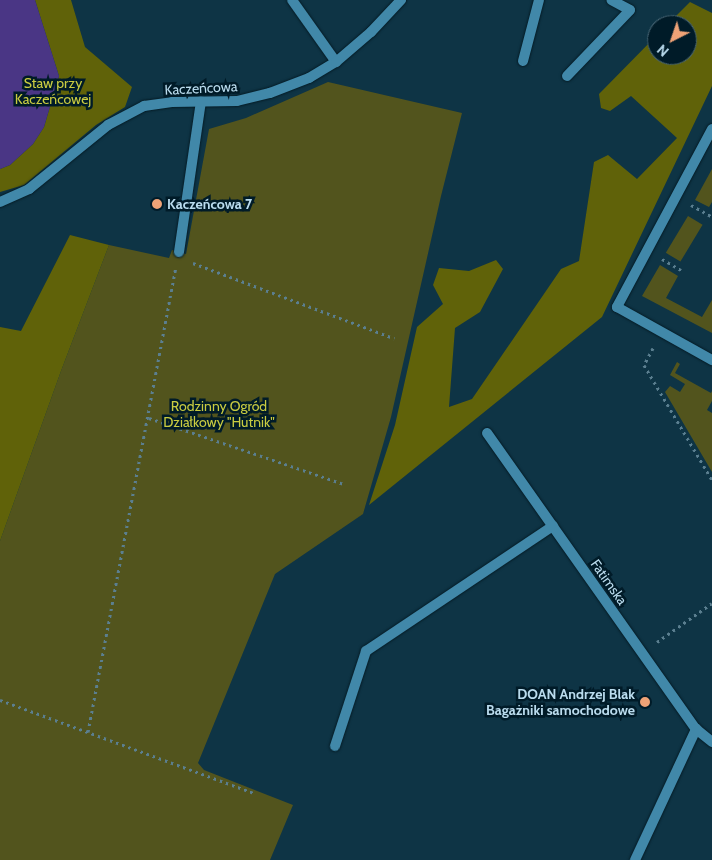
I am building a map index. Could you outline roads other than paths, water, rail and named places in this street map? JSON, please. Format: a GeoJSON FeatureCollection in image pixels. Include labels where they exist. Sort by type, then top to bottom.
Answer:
{"type":"FeatureCollection","features":[{"type":"Feature","properties":{"kind":"street"},"geometry":{"type":"LineString","coordinates":[[292,0],[336,62]]}},
{"type":"Feature","properties":{"kind":"street","name":"Kaczeńcowa"},"geometry":{"type":"LineString","coordinates":[[0,202],[29,189],[93,136],[124,115],[144,106],[172,102],[237,101],[270,94],[309,78],[336,62],[371,32],[401,0]]}},
{"type":"Feature","properties":{"kind":"street"},"geometry":{"type":"LineString","coordinates":[[523,62],[539,0]]}},
{"type":"Feature","properties":{"kind":"street"},"geometry":{"type":"LineString","coordinates":[[567,76],[630,10],[611,0]]}},
{"type":"Feature","properties":{"kind":"street"},"geometry":{"type":"LineString","coordinates":[[179,255],[201,102]]}},
{"type":"Feature","properties":{"kind":"street"},"geometry":{"type":"LineString","coordinates":[[712,129],[617,307],[712,360]]}},
{"type":"Feature","properties":{"kind":"street","name":"Fatimska"},"geometry":{"type":"LineString","coordinates":[[487,433],[696,729],[712,742]]}},
{"type":"Feature","properties":{"kind":"street"},"geometry":{"type":"LineString","coordinates":[[335,746],[366,651],[553,526]]}},
{"type":"Feature","properties":{"kind":"street"},"geometry":{"type":"LineString","coordinates":[[635,860],[696,729]]}},
{"type":"Feature","properties":{"kind":"place","name":"Kaczeńcowa 7"},"geometry":{"type":"Point","coordinates":[157,204]}},
{"type":"Feature","properties":{"kind":"place","name":"DOAN Andrzej Blak Bagażniki samochodowe"},"geometry":{"type":"Point","coordinates":[645,702]}},
{"type":"Feature","properties":{"kind":"park label","name":"Staw przy Kaczeńcowej"},"geometry":{"type":"Point","coordinates":[53,92]}},
{"type":"Feature","properties":{"kind":"park label","name":"Rodzinny Ogród Działkowy \"Hutnik\""},"geometry":{"type":"Point","coordinates":[219,414]}}]}
